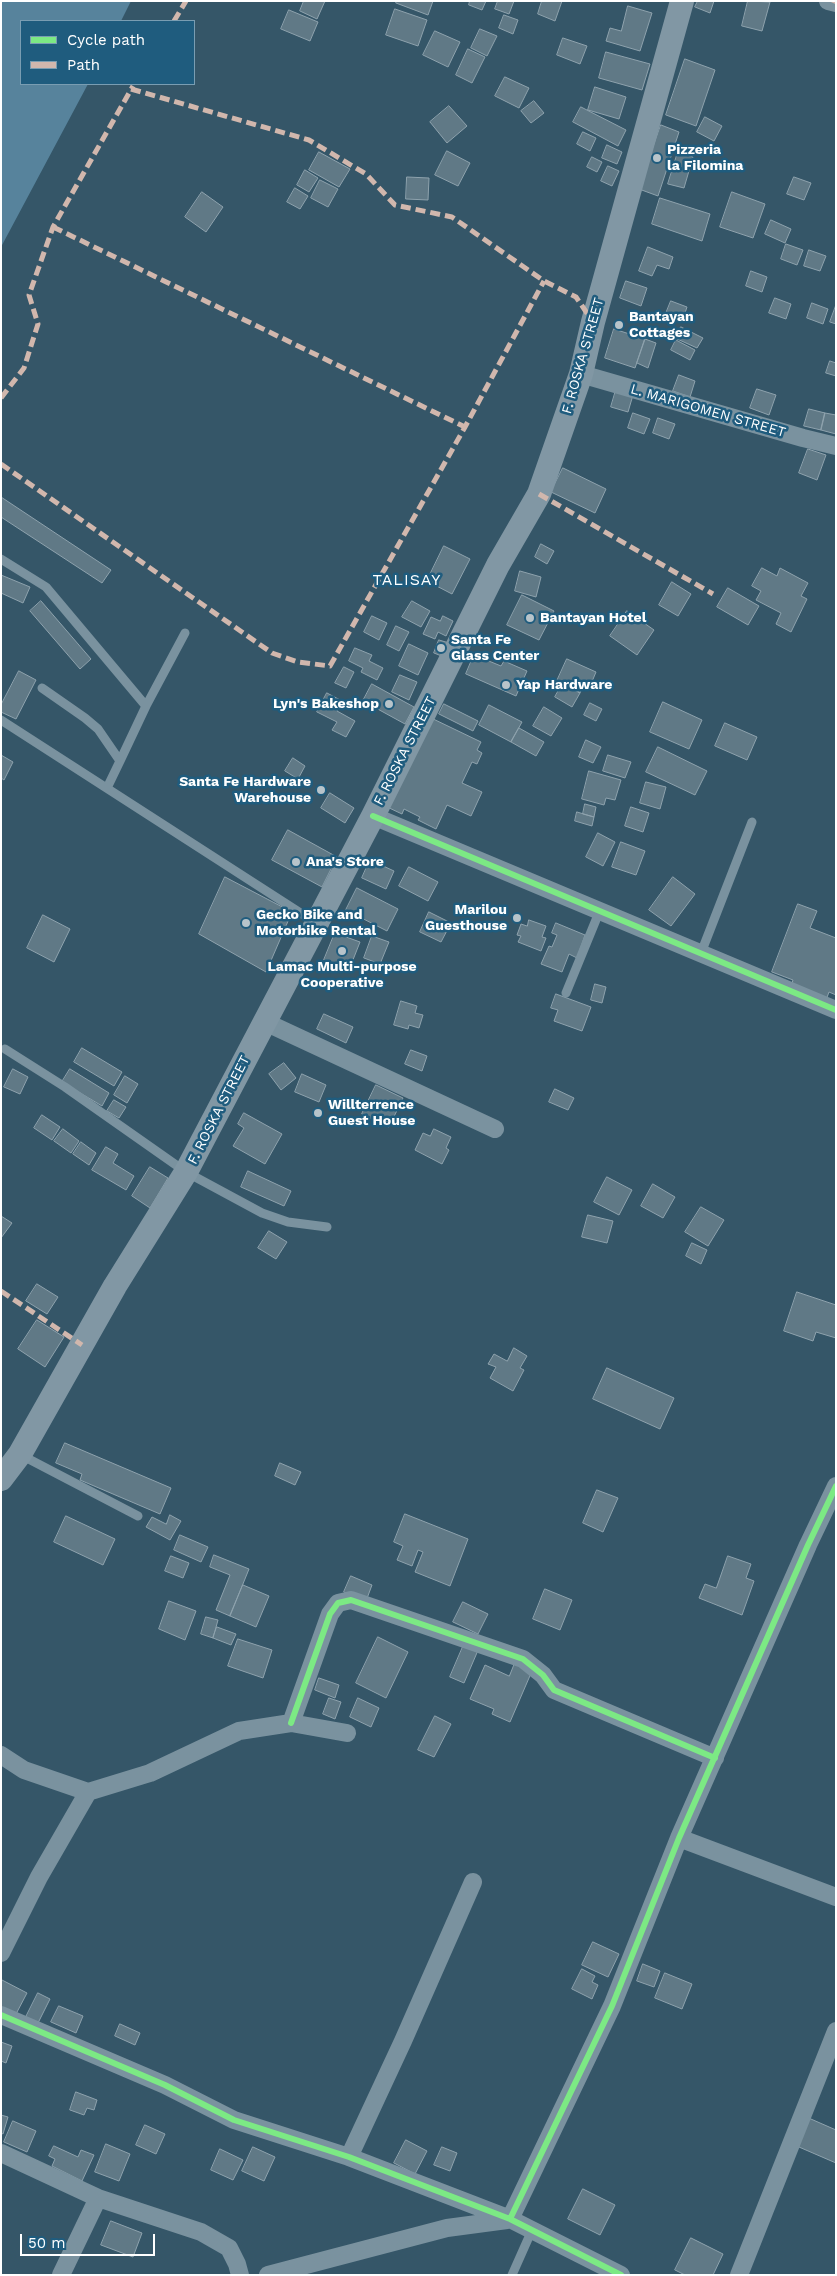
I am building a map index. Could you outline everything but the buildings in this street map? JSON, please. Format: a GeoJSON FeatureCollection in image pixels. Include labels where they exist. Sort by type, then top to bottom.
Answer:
{"type":"FeatureCollection","features":[{"type":"Feature","properties":{"kind":"main road","name":"F. ROSKA STREET"},"geometry":{"type":"LineString","coordinates":[[1,1479],[20,1454],[115,1286],[186,1172],[373,816],[498,565],[539,494],[581,374],[593,322],[682,1]]}},
{"type":"Feature","properties":{"kind":"street"},"geometry":{"type":"LineString","coordinates":[[828,1],[836,4]]}},
{"type":"Feature","properties":{"kind":"street","name":"L. MARIGOMEN STREET"},"geometry":{"type":"LineString","coordinates":[[581,374],[836,446]]}},
{"type":"Feature","properties":{"kind":"street"},"geometry":{"type":"LineString","coordinates":[[373,816],[836,1010]]}},
{"type":"Feature","properties":{"kind":"street"},"geometry":{"type":"LineString","coordinates":[[265,1022],[495,1129]]}},
{"type":"Feature","properties":{"kind":"street"},"geometry":{"type":"LineString","coordinates":[[510,2220],[612,2006],[679,1838],[808,1545],[836,1486]]}},
{"type":"Feature","properties":{"kind":"street"},"geometry":{"type":"LineString","coordinates":[[290,1723],[330,1614],[338,1604],[351,1600],[523,1659],[542,1675],[554,1690],[714,1758]]}},
{"type":"Feature","properties":{"kind":"street"},"geometry":{"type":"LineString","coordinates":[[1,1754],[24,1770],[88,1792],[150,1773],[239,1731],[290,1723],[346,1733]]}},
{"type":"Feature","properties":{"kind":"street"},"geometry":{"type":"LineString","coordinates":[[1,1953],[39,1877],[88,1792]]}},
{"type":"Feature","properties":{"kind":"street"},"geometry":{"type":"LineString","coordinates":[[679,1838],[836,1897]]}},
{"type":"Feature","properties":{"kind":"street"},"geometry":{"type":"LineString","coordinates":[[349,2156],[403,2041],[473,1882]]}},
{"type":"Feature","properties":{"kind":"street"},"geometry":{"type":"LineString","coordinates":[[1,2015],[165,2085],[234,2120],[349,2156],[510,2220],[621,2275]]}},
{"type":"Feature","properties":{"kind":"street"},"geometry":{"type":"LineString","coordinates":[[739,2275],[836,2031]]}},
{"type":"Feature","properties":{"kind":"street"},"geometry":{"type":"LineString","coordinates":[[1,2152],[98,2198],[201,2232],[228,2248],[237,2264],[240,2275]]}},
{"type":"Feature","properties":{"kind":"street"},"geometry":{"type":"LineString","coordinates":[[61,2275],[98,2198]]}},
{"type":"Feature","properties":{"kind":"street"},"geometry":{"type":"LineString","coordinates":[[268,2275],[447,2228],[510,2220]]}},
{"type":"Feature","properties":{"kind":"lane"},"geometry":{"type":"LineString","coordinates":[[1,559],[46,586],[146,706]]}},
{"type":"Feature","properties":{"kind":"lane"},"geometry":{"type":"LineString","coordinates":[[107,788],[146,706],[185,633]]}},
{"type":"Feature","properties":{"kind":"lane"},"geometry":{"type":"LineString","coordinates":[[42,688],[98,729],[120,761]]}},
{"type":"Feature","properties":{"kind":"lane"},"geometry":{"type":"LineString","coordinates":[[1,720],[316,924]]}},
{"type":"Feature","properties":{"kind":"lane"},"geometry":{"type":"LineString","coordinates":[[701,953],[752,822]]}},
{"type":"Feature","properties":{"kind":"lane"},"geometry":{"type":"LineString","coordinates":[[566,993],[600,910]]}},
{"type":"Feature","properties":{"kind":"lane"},"geometry":{"type":"LineString","coordinates":[[5,1050],[65,1087],[186,1172],[262,1213],[288,1222],[327,1226]]}},
{"type":"Feature","properties":{"kind":"lane"},"geometry":{"type":"LineString","coordinates":[[20,1454],[138,1516]]}},
{"type":"Feature","properties":{"kind":"lane"},"geometry":{"type":"LineString","coordinates":[[512,2275],[532,2230]]}},
{"type":"Feature","properties":{"kind":"water"},"geometry":{"type":"Polygon","coordinates":[[[1,1],[131,1],[122,20],[20,20],[20,85],[87,85],[1,247],[1,1]]]}},
{"type":"Feature","properties":{"kind":"marked path"},"geometry":{"type":"LineString","coordinates":[[175,20],[186,1]]}},
{"type":"Feature","properties":{"kind":"marked path"},"geometry":{"type":"LineString","coordinates":[[1,398],[24,368],[38,324],[29,295],[53,227],[133,86]]}},
{"type":"Feature","properties":{"kind":"marked path"},"geometry":{"type":"LineString","coordinates":[[131,89],[309,140],[366,174],[395,205],[452,217],[544,281],[576,297],[593,322]]}},
{"type":"Feature","properties":{"kind":"marked path"},"geometry":{"type":"LineString","coordinates":[[53,227],[465,427]]}},
{"type":"Feature","properties":{"kind":"marked path"},"geometry":{"type":"LineString","coordinates":[[1,464],[272,653],[298,662],[330,666],[465,427],[544,281]]}},
{"type":"Feature","properties":{"kind":"marked path"},"geometry":{"type":"LineString","coordinates":[[539,494],[713,594]]}},
{"type":"Feature","properties":{"kind":"marked path"},"geometry":{"type":"LineString","coordinates":[[1,1291],[82,1345]]}},
{"type":"Feature","properties":{"kind":"cycle path"},"geometry":{"type":"LineString","coordinates":[[373,816],[836,1010]]}},
{"type":"Feature","properties":{"kind":"cycle path"},"geometry":{"type":"LineString","coordinates":[[510,2219],[612,2006],[679,1838],[808,1545],[836,1486]]}},
{"type":"Feature","properties":{"kind":"cycle path"},"geometry":{"type":"LineString","coordinates":[[291,1723],[330,1614],[338,1603],[351,1600],[523,1659],[543,1675],[554,1690],[715,1758]]}},
{"type":"Feature","properties":{"kind":"cycle path"},"geometry":{"type":"LineString","coordinates":[[1,2015],[165,2085],[234,2120],[349,2157],[510,2219],[621,2275]]}},
{"type":"Feature","properties":{"kind":"place","name":"Pizzeria la Filomina"},"geometry":{"type":"Point","coordinates":[657,158]}},
{"type":"Feature","properties":{"kind":"place","name":"Bantayan Cottages"},"geometry":{"type":"Point","coordinates":[619,325]}},
{"type":"Feature","properties":{"kind":"place","name":"Bantayan Hotel"},"geometry":{"type":"Point","coordinates":[530,618]}},
{"type":"Feature","properties":{"kind":"place","name":"Santa Fe Glass Center"},"geometry":{"type":"Point","coordinates":[441,648]}},
{"type":"Feature","properties":{"kind":"place","name":"Yap Hardware"},"geometry":{"type":"Point","coordinates":[506,685]}},
{"type":"Feature","properties":{"kind":"place","name":"Lyn's Bakeshop"},"geometry":{"type":"Point","coordinates":[389,704]}},
{"type":"Feature","properties":{"kind":"place","name":"Santa Fe Hardware Warehouse"},"geometry":{"type":"Point","coordinates":[321,790]}},
{"type":"Feature","properties":{"kind":"place","name":"Ana's Store"},"geometry":{"type":"Point","coordinates":[296,862]}},
{"type":"Feature","properties":{"kind":"place","name":"Marilou Guesthouse"},"geometry":{"type":"Point","coordinates":[517,918]}},
{"type":"Feature","properties":{"kind":"place","name":"Gecko Bike and Motorbike Rental"},"geometry":{"type":"Point","coordinates":[246,923]}},
{"type":"Feature","properties":{"kind":"place","name":"Lamac Multi-purpose Cooperative"},"geometry":{"type":"Point","coordinates":[342,951]}},
{"type":"Feature","properties":{"kind":"place","name":"Willterrence Guest House"},"geometry":{"type":"Point","coordinates":[318,1113]}},
{"type":"Feature","properties":{"kind":"district","name":"TALISAY"},"geometry":{"type":"Point","coordinates":[407,580]}}]}
